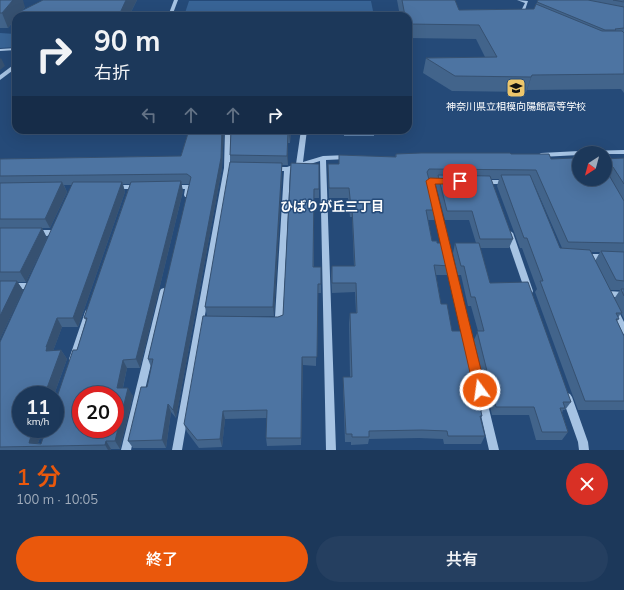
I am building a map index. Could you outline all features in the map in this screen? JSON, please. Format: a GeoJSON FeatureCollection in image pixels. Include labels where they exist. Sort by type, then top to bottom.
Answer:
{"type":"FeatureCollection","features":[{"type":"Feature","properties":{"kind":"street"},"geometry":{"type":"LineString","coordinates":[[172,12],[176,0]]}},
{"type":"Feature","properties":{"kind":"street"},"geometry":{"type":"LineString","coordinates":[[519,0],[527,2],[523,11],[537,17]]}},
{"type":"Feature","properties":{"kind":"street"},"geometry":{"type":"LineString","coordinates":[[0,50],[12,49]]}},
{"type":"Feature","properties":{"kind":"street"},"geometry":{"type":"LineString","coordinates":[[0,78],[12,68]]}},
{"type":"Feature","properties":{"kind":"street"},"geometry":{"type":"LineString","coordinates":[[177,450],[204,320],[231,168],[228,134]]}},
{"type":"Feature","properties":{"kind":"street"},"geometry":{"type":"LineString","coordinates":[[299,165],[303,134]]}},
{"type":"Feature","properties":{"kind":"street"},"geometry":{"type":"LineString","coordinates":[[612,152],[624,152]]}},
{"type":"Feature","properties":{"kind":"street"},"geometry":{"type":"LineString","coordinates":[[534,155],[572,153]]}},
{"type":"Feature","properties":{"kind":"street"},"geometry":{"type":"LineString","coordinates":[[265,169],[287,169],[323,158],[354,157]]}},
{"type":"Feature","properties":{"kind":"street"},"geometry":{"type":"LineString","coordinates":[[323,158],[331,450]]}},
{"type":"Feature","properties":{"kind":"street"},"geometry":{"type":"LineString","coordinates":[[263,320],[279,320],[287,169]]}},
{"type":"Feature","properties":{"kind":"street"},"geometry":{"type":"LineString","coordinates":[[453,181],[430,181],[494,450]]}},
{"type":"Feature","properties":{"kind":"street"},"geometry":{"type":"LineString","coordinates":[[476,182],[492,185],[513,182]]}},
{"type":"Feature","properties":{"kind":"street"},"geometry":{"type":"LineString","coordinates":[[160,187],[189,186],[186,202]]}},
{"type":"Feature","properties":{"kind":"street"},"geometry":{"type":"LineString","coordinates":[[110,187],[130,190],[146,187]]}},
{"type":"Feature","properties":{"kind":"street"},"geometry":{"type":"LineString","coordinates":[[506,226],[533,301]]}},
{"type":"Feature","properties":{"kind":"street"},"geometry":{"type":"LineString","coordinates":[[30,233],[53,233]]}},
{"type":"Feature","properties":{"kind":"street"},"geometry":{"type":"LineString","coordinates":[[573,256],[590,260],[624,257]]}},
{"type":"Feature","properties":{"kind":"street"},"geometry":{"type":"LineString","coordinates":[[126,450],[167,280]]}},
{"type":"Feature","properties":{"kind":"street"},"geometry":{"type":"LineString","coordinates":[[0,286],[31,286]]}},
{"type":"Feature","properties":{"kind":"street"},"geometry":{"type":"LineString","coordinates":[[624,295],[605,291],[624,330]]}},
{"type":"Feature","properties":{"kind":"street"},"geometry":{"type":"LineString","coordinates":[[70,366],[90,306]]}},
{"type":"Feature","properties":{"kind":"street"},"geometry":{"type":"LineString","coordinates":[[565,390],[583,442],[584,450]]}},
{"type":"Feature","properties":{"kind":"shaded area"},"geometry":{"type":"Polygon","coordinates":[[[189,1],[371,1],[373,12],[185,12],[189,1]]]}},
{"type":"Feature","properties":{"kind":"shaded area"},"geometry":{"type":"Polygon","coordinates":[[[0,33],[12,34],[12,47],[0,48],[0,33]]]}},
{"type":"Feature","properties":{"kind":"shaded area"},"geometry":{"type":"Polygon","coordinates":[[[344,134],[374,135],[344,135],[344,134]]]}},
{"type":"Feature","properties":{"kind":"building"},"geometry":{"type":"Polygon","coordinates":[[[0,0],[13,0],[2,13],[0,13],[0,0]]]}},
{"type":"Feature","properties":{"kind":"building"},"geometry":{"type":"Polygon","coordinates":[[[43,0],[126,0],[120,12],[19,12],[43,0]]]}},
{"type":"Feature","properties":{"kind":"building"},"geometry":{"type":"Polygon","coordinates":[[[402,0],[455,0],[459,10],[534,9],[536,4],[602,31],[622,31],[624,33],[624,74],[532,75],[531,77],[455,76],[426,58],[497,57],[479,25],[412,24],[412,12],[404,12],[402,0]]]}},
{"type":"Feature","properties":{"kind":"building"},"geometry":{"type":"Polygon","coordinates":[[[538,0],[588,0],[624,7],[624,28],[605,30],[537,2],[538,0]]]}},
{"type":"Feature","properties":{"kind":"building"},"geometry":{"type":"Polygon","coordinates":[[[613,0],[624,0],[624,2],[613,0]]]}},
{"type":"Feature","properties":{"kind":"building"},"geometry":{"type":"Polygon","coordinates":[[[188,134],[222,134],[221,158],[173,410],[168,404],[162,440],[128,441],[141,387],[147,387],[153,359],[148,359],[191,177],[187,174],[0,176],[0,159],[181,156],[188,134]]]}},
{"type":"Feature","properties":{"kind":"building"},"geometry":{"type":"Polygon","coordinates":[[[231,134],[288,134],[287,156],[230,155],[231,134]]]}},
{"type":"Feature","properties":{"kind":"building"},"geometry":{"type":"Polygon","coordinates":[[[510,153],[549,154],[551,159],[572,158],[572,186],[612,186],[612,180],[624,201],[624,243],[568,242],[536,170],[429,169],[427,172],[437,210],[426,210],[432,241],[437,241],[437,243],[445,243],[450,266],[434,265],[441,304],[447,304],[452,331],[465,331],[484,407],[480,407],[482,416],[480,416],[485,436],[448,436],[447,431],[422,430],[369,431],[369,437],[352,437],[352,434],[346,434],[343,377],[352,377],[350,313],[357,313],[356,283],[332,283],[332,266],[355,266],[352,208],[349,188],[329,188],[328,164],[339,164],[339,155],[396,157],[396,154],[510,153]]]}},
{"type":"Feature","properties":{"kind":"building"},"geometry":{"type":"Polygon","coordinates":[[[624,158],[624,184],[613,167],[612,159],[624,158]]]}},
{"type":"Feature","properties":{"kind":"building"},"geometry":{"type":"Polygon","coordinates":[[[230,162],[282,163],[273,307],[205,307],[230,162]]]}},
{"type":"Feature","properties":{"kind":"building"},"geometry":{"type":"Polygon","coordinates":[[[291,163],[319,164],[319,189],[314,189],[313,267],[321,267],[321,284],[318,284],[317,357],[302,357],[301,438],[266,438],[267,410],[223,411],[220,439],[197,440],[184,424],[203,316],[278,317],[283,315],[291,163]]]}},
{"type":"Feature","properties":{"kind":"building"},"geometry":{"type":"Polygon","coordinates":[[[438,175],[490,176],[513,239],[480,239],[472,211],[447,211],[438,175]]]}},
{"type":"Feature","properties":{"kind":"building"},"geometry":{"type":"Polygon","coordinates":[[[501,175],[530,175],[560,248],[590,250],[622,313],[616,313],[619,319],[616,319],[624,336],[624,401],[585,401],[540,281],[543,281],[527,238],[524,238],[501,175]]]}},
{"type":"Feature","properties":{"kind":"building"},"geometry":{"type":"Polygon","coordinates":[[[181,181],[136,359],[123,360],[117,386],[72,386],[72,438],[116,438],[115,441],[106,441],[105,445],[0,447],[0,342],[73,182],[122,182],[73,318],[57,318],[46,347],[46,351],[61,350],[48,386],[12,386],[12,438],[30,438],[29,443],[41,444],[43,438],[64,438],[64,386],[61,386],[73,350],[77,350],[87,318],[84,318],[131,182],[181,181]]]}},
{"type":"Feature","properties":{"kind":"building"},"geometry":{"type":"Polygon","coordinates":[[[62,182],[45,219],[0,219],[0,183],[62,182]]]}},
{"type":"Feature","properties":{"kind":"building"},"geometry":{"type":"Polygon","coordinates":[[[0,228],[42,228],[20,272],[0,272],[0,228]]]}},
{"type":"Feature","properties":{"kind":"building"},"geometry":{"type":"Polygon","coordinates":[[[455,243],[479,243],[490,283],[528,282],[571,402],[563,402],[565,408],[560,408],[568,432],[542,432],[534,407],[496,407],[477,331],[484,331],[475,297],[471,297],[464,266],[461,266],[455,243]]]}},
{"type":"Feature","properties":{"kind":"building"},"geometry":{"type":"Polygon","coordinates":[[[601,251],[624,252],[624,281],[616,280],[601,251]]]}},
{"type":"Feature","properties":{"kind":"building"},"geometry":{"type":"Polygon","coordinates":[[[0,281],[17,281],[0,316],[0,281]]]}},
{"type":"Feature","properties":{"kind":"building"},"geometry":{"type":"Polygon","coordinates":[[[621,289],[624,289],[624,296],[621,289]]]}},
{"type":"Feature","properties":{"kind":"building"},"geometry":{"type":"Polygon","coordinates":[[[124,388],[128,388],[124,404],[124,388]]]}},
{"type":"Feature","properties":{"kind":"place","name":"神奈川県立相模向陽館高等学校"},"geometry":{"type":"Point","coordinates":[516,88]}},
{"type":"Feature","properties":{"kind":"district","name":"ひばりが丘三丁目"},"geometry":{"type":"Point","coordinates":[332,206]}},
{"type":"Feature","properties":{"kind":"route"},"geometry":{"type":"LineString","coordinates":[[460,181],[430,181],[480,390]]}}]}
